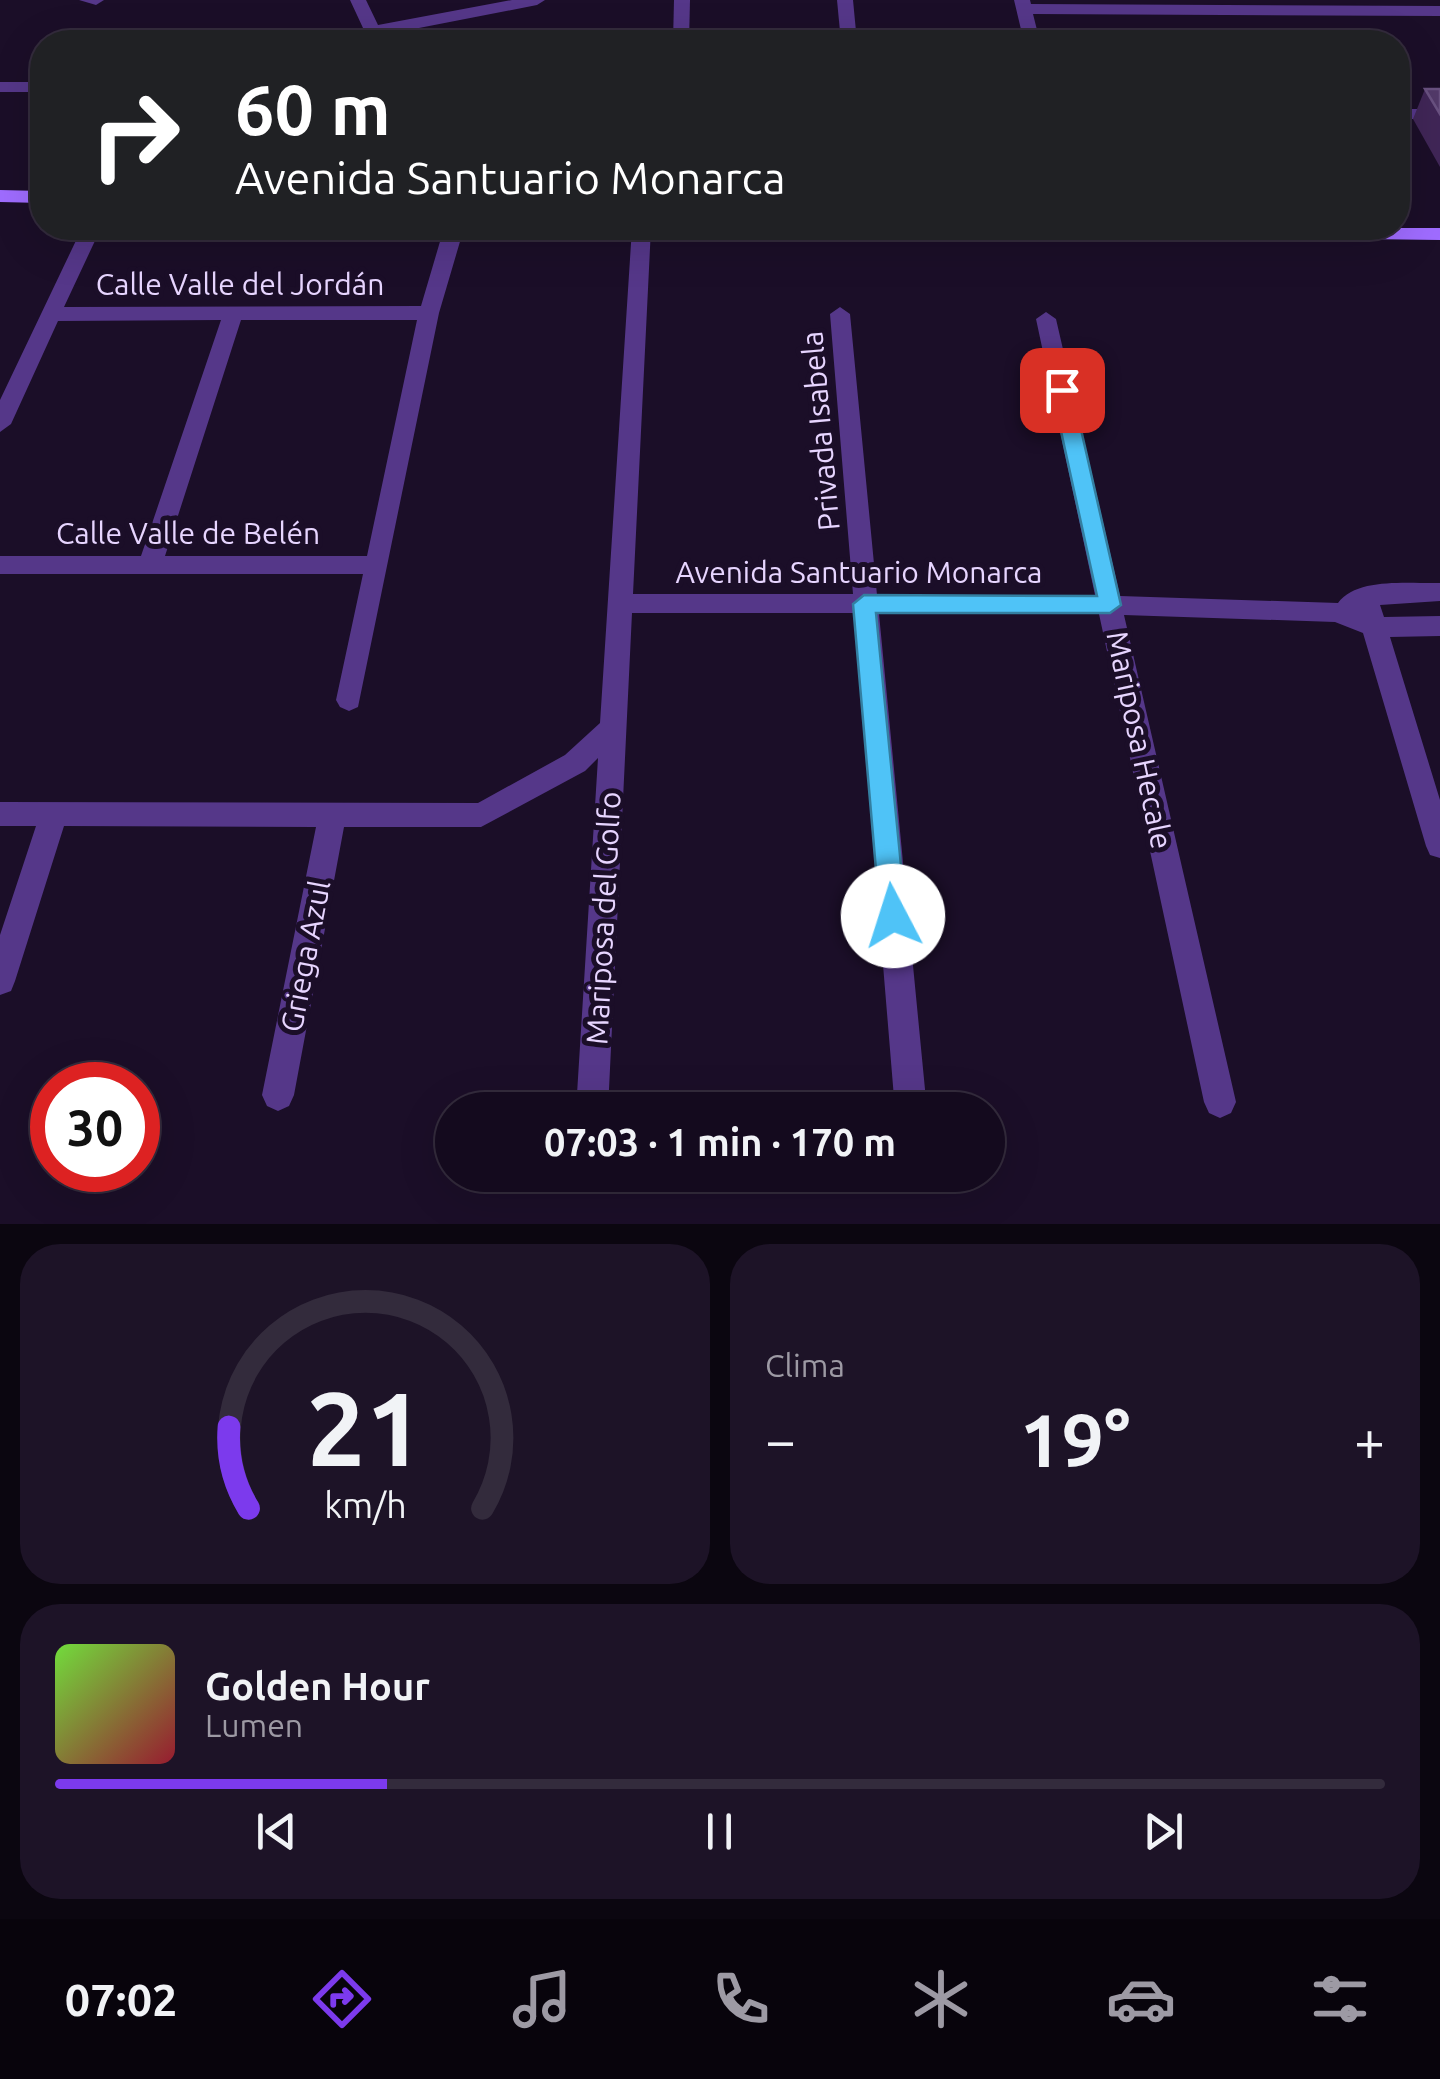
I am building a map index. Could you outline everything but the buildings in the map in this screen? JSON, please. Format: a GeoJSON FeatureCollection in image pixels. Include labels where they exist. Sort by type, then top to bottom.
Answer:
{"type":"FeatureCollection","features":[{"type":"Feature","properties":{"kind":"street"},"geometry":{"type":"LineString","coordinates":[[87,0],[95,0]]}},
{"type":"Feature","properties":{"kind":"street"},"geometry":{"type":"LineString","coordinates":[[358,0],[373,30]]}},
{"type":"Feature","properties":{"kind":"street"},"geometry":{"type":"LineString","coordinates":[[406,30],[537,0]]}},
{"type":"Feature","properties":{"kind":"street"},"geometry":{"type":"LineString","coordinates":[[681,30],[682,0]]}},
{"type":"Feature","properties":{"kind":"street"},"geometry":{"type":"LineString","coordinates":[[846,0],[847,30]]}},
{"type":"Feature","properties":{"kind":"street"},"geometry":{"type":"LineString","coordinates":[[1029,30],[1023,4],[1440,11]]}},
{"type":"Feature","properties":{"kind":"street"},"geometry":{"type":"LineString","coordinates":[[0,87],[30,87]]}},
{"type":"Feature","properties":{"kind":"street"},"geometry":{"type":"LineString","coordinates":[[1410,114],[1440,114]]}},
{"type":"Feature","properties":{"kind":"street"},"geometry":{"type":"LineString","coordinates":[[0,196],[30,197]]}},
{"type":"Feature","properties":{"kind":"street"},"geometry":{"type":"LineString","coordinates":[[1410,234],[1440,234]]}},
{"type":"Feature","properties":{"kind":"street"},"geometry":{"type":"LineString","coordinates":[[0,424],[85,240]]}},
{"type":"Feature","properties":{"kind":"street"},"geometry":{"type":"LineString","coordinates":[[348,700],[430,314],[451,240]]}},
{"type":"Feature","properties":{"kind":"street"},"geometry":{"type":"LineString","coordinates":[[622,603],[641,240]]}},
{"type":"Feature","properties":{"kind":"street","name":"Calle Valle del Jordán"},"geometry":{"type":"LineString","coordinates":[[51,314],[430,314]]}},
{"type":"Feature","properties":{"kind":"street"},"geometry":{"type":"LineString","coordinates":[[150,565],[233,314]]}},
{"type":"Feature","properties":{"kind":"street","name":"Privada Isabela"},"geometry":{"type":"LineString","coordinates":[[840,314],[909,1092]]}},
{"type":"Feature","properties":{"kind":"street","name":"Mariposa Hecale"},"geometry":{"type":"LineString","coordinates":[[1046,319],[1220,1102]]}},
{"type":"Feature","properties":{"kind":"street","name":"Calle Valle de Belén"},"geometry":{"type":"LineString","coordinates":[[0,565],[377,566]]}},
{"type":"Feature","properties":{"kind":"street"},"geometry":{"type":"LineString","coordinates":[[1337,612],[1365,596],[1440,592]]}},
{"type":"Feature","properties":{"kind":"street"},"geometry":{"type":"LineString","coordinates":[[1365,596],[1437,830]]}},
{"type":"Feature","properties":{"kind":"street","name":"Avenida Santuario Monarca"},"geometry":{"type":"LineString","coordinates":[[622,603],[1110,605],[1337,612],[1375,626],[1440,626]]}},
{"type":"Feature","properties":{"kind":"street","name":"Mariposa del Golfo"},"geometry":{"type":"LineString","coordinates":[[593,1092],[622,603]]}},
{"type":"Feature","properties":{"kind":"street"},"geometry":{"type":"LineString","coordinates":[[0,814],[332,818],[481,815],[575,762],[615,726]]}},
{"type":"Feature","properties":{"kind":"street"},"geometry":{"type":"LineString","coordinates":[[0,980],[54,814]]}},
{"type":"Feature","properties":{"kind":"street","name":"Griega Azul"},"geometry":{"type":"LineString","coordinates":[[278,1095],[332,818]]}},
{"type":"Feature","properties":{"kind":"route"},"geometry":{"type":"LineString","coordinates":[[893,916],[864,604],[1110,605],[1062,390]]}}]}
